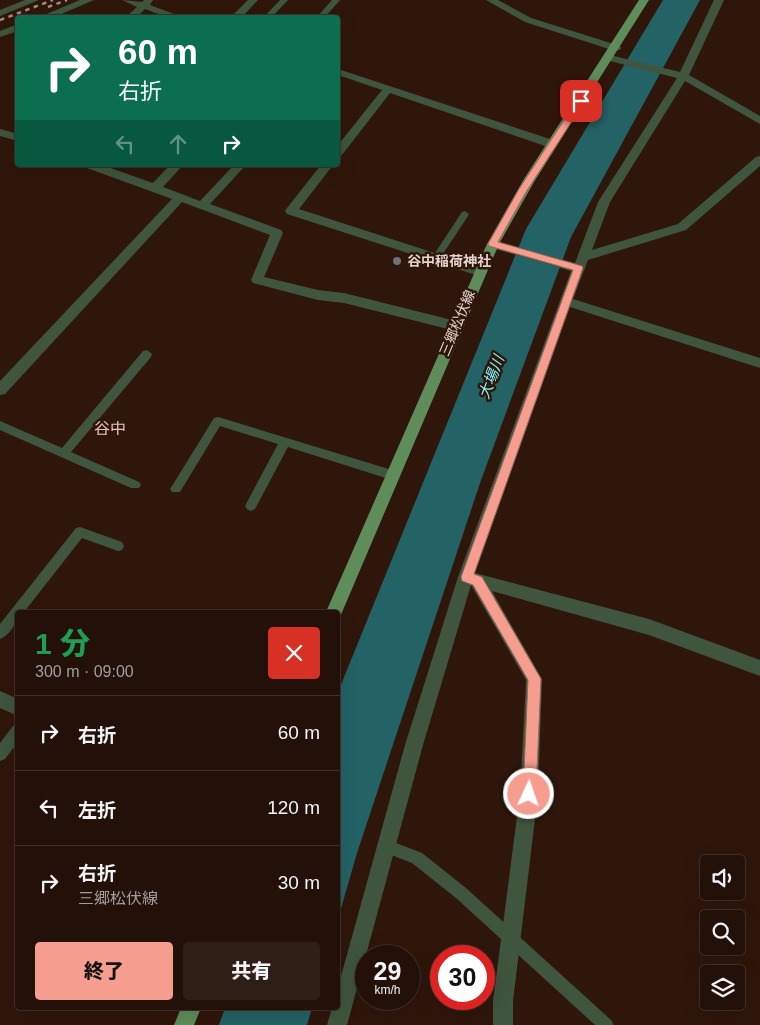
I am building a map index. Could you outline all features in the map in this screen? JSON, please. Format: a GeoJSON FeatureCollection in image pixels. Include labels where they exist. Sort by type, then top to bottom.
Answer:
{"type":"FeatureCollection","features":[{"type":"Feature","properties":{"kind":"main road","name":"三郷松伏線"},"geometry":{"type":"LineString","coordinates":[[335,610],[493,244],[514,204],[552,144],[616,56],[644,0]]}},
{"type":"Feature","properties":{"kind":"main road"},"geometry":{"type":"LineString","coordinates":[[184,1025],[189,1010]]}},
{"type":"Feature","properties":{"kind":"street"},"geometry":{"type":"LineString","coordinates":[[0,13],[34,0]]}},
{"type":"Feature","properties":{"kind":"street"},"geometry":{"type":"LineString","coordinates":[[50,15],[89,0]]}},
{"type":"Feature","properties":{"kind":"street"},"geometry":{"type":"LineString","coordinates":[[127,0],[147,3],[173,15]]}},
{"type":"Feature","properties":{"kind":"street"},"geometry":{"type":"LineString","coordinates":[[238,15],[253,0]]}},
{"type":"Feature","properties":{"kind":"street"},"geometry":{"type":"LineString","coordinates":[[492,0],[528,20],[616,56],[678,75],[760,121]]}},
{"type":"Feature","properties":{"kind":"street"},"geometry":{"type":"LineString","coordinates":[[337,1025],[414,745],[472,579],[577,264],[604,202],[719,0]]}},
{"type":"Feature","properties":{"kind":"street"},"geometry":{"type":"LineString","coordinates":[[133,15],[147,3]]}},
{"type":"Feature","properties":{"kind":"street"},"geometry":{"type":"LineString","coordinates":[[0,4],[13,8]]}},
{"type":"Feature","properties":{"kind":"street"},"geometry":{"type":"LineString","coordinates":[[0,34],[15,28]]}},
{"type":"Feature","properties":{"kind":"street"},"geometry":{"type":"LineString","coordinates":[[340,73],[552,144]]}},
{"type":"Feature","properties":{"kind":"street"},"geometry":{"type":"LineString","coordinates":[[340,149],[388,89]]}},
{"type":"Feature","properties":{"kind":"street"},"geometry":{"type":"LineString","coordinates":[[0,132],[15,137]]}},
{"type":"Feature","properties":{"kind":"street"},"geometry":{"type":"LineString","coordinates":[[493,244],[577,264],[682,227],[760,160]]}},
{"type":"Feature","properties":{"kind":"street"},"geometry":{"type":"LineString","coordinates":[[155,188],[175,167]]}},
{"type":"Feature","properties":{"kind":"street"},"geometry":{"type":"LineString","coordinates":[[203,205],[238,167]]}},
{"type":"Feature","properties":{"kind":"street"},"geometry":{"type":"LineString","coordinates":[[325,167],[291,211],[480,272]]}},
{"type":"Feature","properties":{"kind":"street"},"geometry":{"type":"LineString","coordinates":[[112,168],[155,188],[277,233],[257,280],[302,291],[344,298],[456,326]]}},
{"type":"Feature","properties":{"kind":"street"},"geometry":{"type":"LineString","coordinates":[[0,390],[180,196]]}},
{"type":"Feature","properties":{"kind":"street"},"geometry":{"type":"LineString","coordinates":[[566,301],[760,363]]}},
{"type":"Feature","properties":{"kind":"street"},"geometry":{"type":"LineString","coordinates":[[472,579],[649,627],[760,668]]}},
{"type":"Feature","properties":{"kind":"street"},"geometry":{"type":"LineString","coordinates":[[472,579],[534,679],[529,794],[503,1001],[502,1025]]}},
{"type":"Feature","properties":{"kind":"street"},"geometry":{"type":"LineString","coordinates":[[0,699],[15,706]]}},
{"type":"Feature","properties":{"kind":"lane"},"geometry":{"type":"LineString","coordinates":[[269,15],[284,0]]}},
{"type":"Feature","properties":{"kind":"lane"},"geometry":{"type":"LineString","coordinates":[[322,15],[336,0]]}},
{"type":"Feature","properties":{"kind":"lane"},"geometry":{"type":"LineString","coordinates":[[436,258],[465,214]]}},
{"type":"Feature","properties":{"kind":"lane"},"geometry":{"type":"LineString","coordinates":[[64,453],[147,354]]}},
{"type":"Feature","properties":{"kind":"lane"},"geometry":{"type":"LineString","coordinates":[[176,489],[218,421],[392,475]]}},
{"type":"Feature","properties":{"kind":"lane"},"geometry":{"type":"LineString","coordinates":[[0,425],[135,485]]}},
{"type":"Feature","properties":{"kind":"lane"},"geometry":{"type":"LineString","coordinates":[[251,506],[285,442]]}},
{"type":"Feature","properties":{"kind":"lane"},"geometry":{"type":"LineString","coordinates":[[18,610],[80,532],[118,546]]}},
{"type":"Feature","properties":{"kind":"lane"},"geometry":{"type":"LineString","coordinates":[[0,633],[15,614]]}},
{"type":"Feature","properties":{"kind":"lane"},"geometry":{"type":"LineString","coordinates":[[0,754],[15,735]]}},
{"type":"Feature","properties":{"kind":"lane"},"geometry":{"type":"LineString","coordinates":[[386,846],[417,858],[511,936],[606,1025]]}},
{"type":"Feature","properties":{"kind":"water","name":"大場川"},"geometry":{"type":"Polygon","coordinates":[[[663,0],[700,0],[571,237],[480,483],[357,853],[340,912],[340,687],[526,229],[663,0]]]}},
{"type":"Feature","properties":{"kind":"water"},"geometry":{"type":"Polygon","coordinates":[[[224,1010],[311,1010],[307,1025],[219,1025],[224,1010]]]}},
{"type":"Feature","properties":{"kind":"railway"},"geometry":{"type":"LineString","coordinates":[[0,20],[53,0]]}},
{"type":"Feature","properties":{"kind":"railway"},"geometry":{"type":"LineString","coordinates":[[48,7],[67,0]]}},
{"type":"Feature","properties":{"kind":"place","name":"谷中稲荷神社"},"geometry":{"type":"Point","coordinates":[397,261]}},
{"type":"Feature","properties":{"kind":"district","name":"谷中"},"geometry":{"type":"Point","coordinates":[110,428]}},
{"type":"Feature","properties":{"kind":"route"},"geometry":{"type":"LineString","coordinates":[[529,794],[534,719],[534,679],[478,580],[466,577],[578,268],[493,244],[522,191],[581,101]]}}]}
